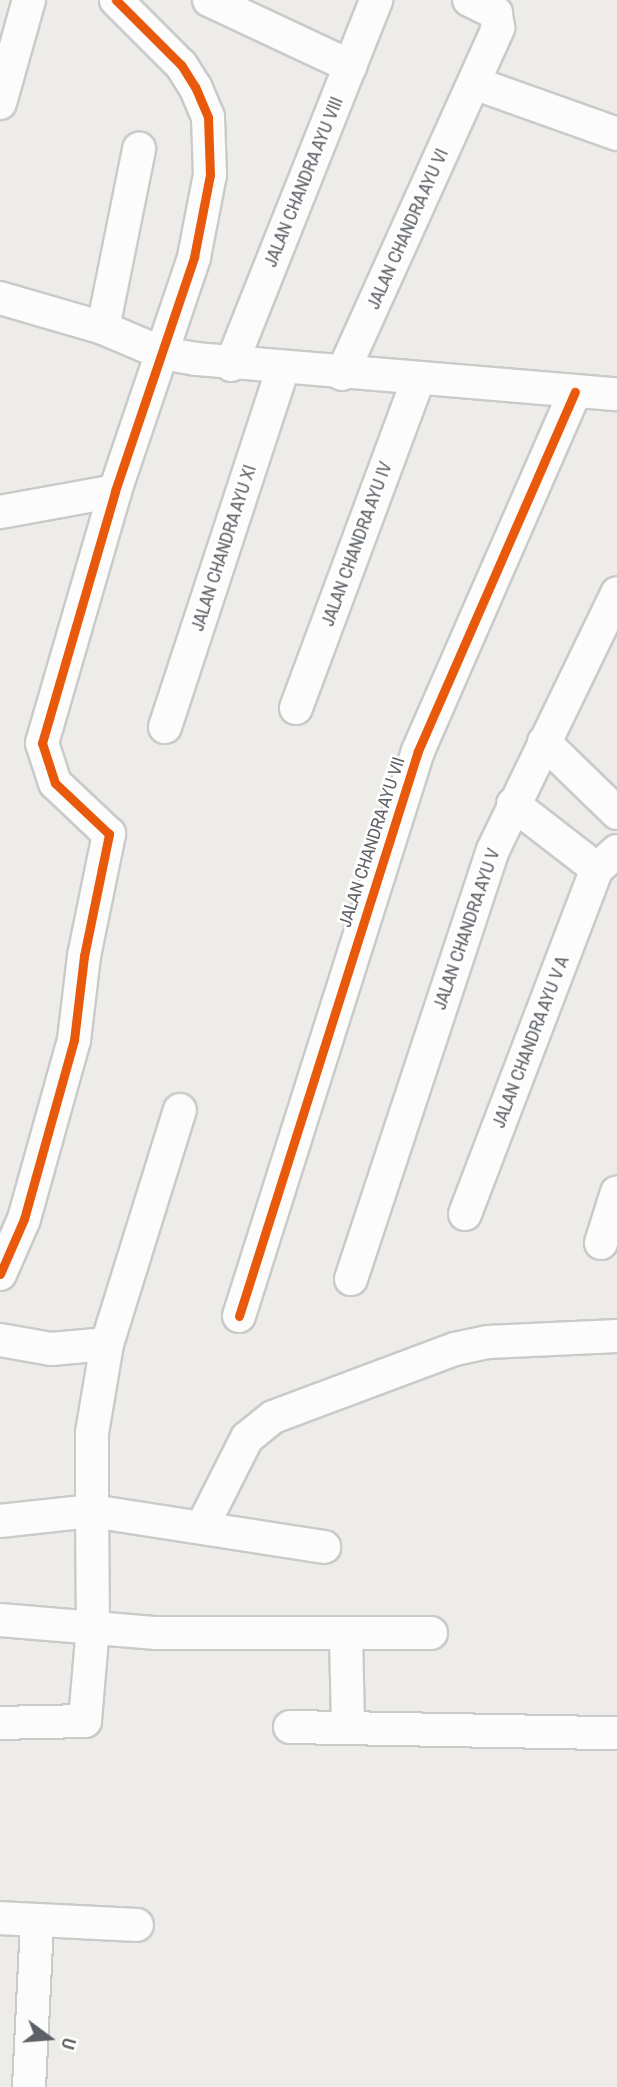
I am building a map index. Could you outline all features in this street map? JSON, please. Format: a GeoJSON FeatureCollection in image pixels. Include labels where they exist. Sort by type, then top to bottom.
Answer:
{"type":"FeatureCollection","features":[{"type":"Feature","properties":{"kind":"street"},"geometry":{"type":"LineString","coordinates":[[0,103],[29,0]]}},
{"type":"Feature","properties":{"kind":"street"},"geometry":{"type":"LineString","coordinates":[[0,1274],[24,1219],[74,1040],[84,956],[109,834],[55,783],[42,755],[42,743],[115,491],[194,257],[210,175],[208,117],[181,65],[116,0]]}},
{"type":"Feature","properties":{"kind":"street"},"geometry":{"type":"LineString","coordinates":[[209,0],[351,66]]}},
{"type":"Feature","properties":{"kind":"street","name":"JALAN CHANDRA AYU VIII"},"geometry":{"type":"LineString","coordinates":[[231,365],[376,0]]}},
{"type":"Feature","properties":{"kind":"street","name":"JALAN CHANDRA AYU VI"},"geometry":{"type":"LineString","coordinates":[[342,374],[474,83],[499,21],[496,13],[469,0]]}},
{"type":"Feature","properties":{"kind":"street"},"geometry":{"type":"LineString","coordinates":[[474,83],[617,134]]}},
{"type":"Feature","properties":{"kind":"street"},"geometry":{"type":"LineString","coordinates":[[103,328],[139,149]]}},
{"type":"Feature","properties":{"kind":"street"},"geometry":{"type":"LineString","coordinates":[[0,298],[103,328],[162,353],[231,365],[575,392],[614,388]]}},
{"type":"Feature","properties":{"kind":"street","name":"JALAN CHANDRA AYU XI"},"geometry":{"type":"LineString","coordinates":[[165,727],[283,369]]}},
{"type":"Feature","properties":{"kind":"street","name":"JALAN CHANDRA AYU IV"},"geometry":{"type":"LineString","coordinates":[[296,708],[418,380]]}},
{"type":"Feature","properties":{"kind":"street","name":"JALAN CHANDRA AYU VII"},"geometry":{"type":"LineString","coordinates":[[239,1316],[418,751],[575,392]]}},
{"type":"Feature","properties":{"kind":"street"},"geometry":{"type":"LineString","coordinates":[[0,512],[115,491]]}},
{"type":"Feature","properties":{"kind":"street","name":"JALAN CHANDRA AYU V"},"geometry":{"type":"LineString","coordinates":[[351,1279],[493,850],[617,593]]}},
{"type":"Feature","properties":{"kind":"street"},"geometry":{"type":"LineString","coordinates":[[544,743],[617,813]]}},
{"type":"Feature","properties":{"kind":"street"},"geometry":{"type":"LineString","coordinates":[[513,804],[607,860]]}},
{"type":"Feature","properties":{"kind":"street","name":"JALAN CHANDRA AYU V A"},"geometry":{"type":"LineString","coordinates":[[466,1214],[607,860]]}},
{"type":"Feature","properties":{"kind":"street"},"geometry":{"type":"LineString","coordinates":[[0,1723],[85,1721],[93,1627],[92,1433],[107,1344],[180,1110]]}},
{"type":"Feature","properties":{"kind":"street"},"geometry":{"type":"LineString","coordinates":[[601,1243],[617,1192]]}},
{"type":"Feature","properties":{"kind":"street"},"geometry":{"type":"LineString","coordinates":[[202,1527],[247,1438],[273,1417],[455,1349],[488,1342],[617,1336]]}},
{"type":"Feature","properties":{"kind":"street"},"geometry":{"type":"LineString","coordinates":[[0,1340],[51,1349],[107,1344]]}},
{"type":"Feature","properties":{"kind":"street"},"geometry":{"type":"LineString","coordinates":[[0,1521],[92,1511],[324,1547]]}},
{"type":"Feature","properties":{"kind":"street"},"geometry":{"type":"LineString","coordinates":[[0,1620],[156,1633],[346,1636],[431,1633]]}},
{"type":"Feature","properties":{"kind":"street"},"geometry":{"type":"LineString","coordinates":[[346,1636],[348,1726]]}},
{"type":"Feature","properties":{"kind":"street"},"geometry":{"type":"LineString","coordinates":[[290,1727],[617,1733]]}},
{"type":"Feature","properties":{"kind":"street"},"geometry":{"type":"LineString","coordinates":[[0,1918],[137,1925]]}},
{"type":"Feature","properties":{"kind":"street"},"geometry":{"type":"LineString","coordinates":[[29,2087],[37,1921]]}},
{"type":"Feature","properties":{"kind":"cycle path"},"geometry":{"type":"LineString","coordinates":[[0,1274],[24,1219],[74,1040],[84,956],[109,834],[55,783],[42,743],[115,491],[194,257],[210,175],[208,117],[195,87],[181,65],[116,0]]}},
{"type":"Feature","properties":{"kind":"cycle path"},"geometry":{"type":"LineString","coordinates":[[239,1316],[418,751],[575,392]]}}]}
